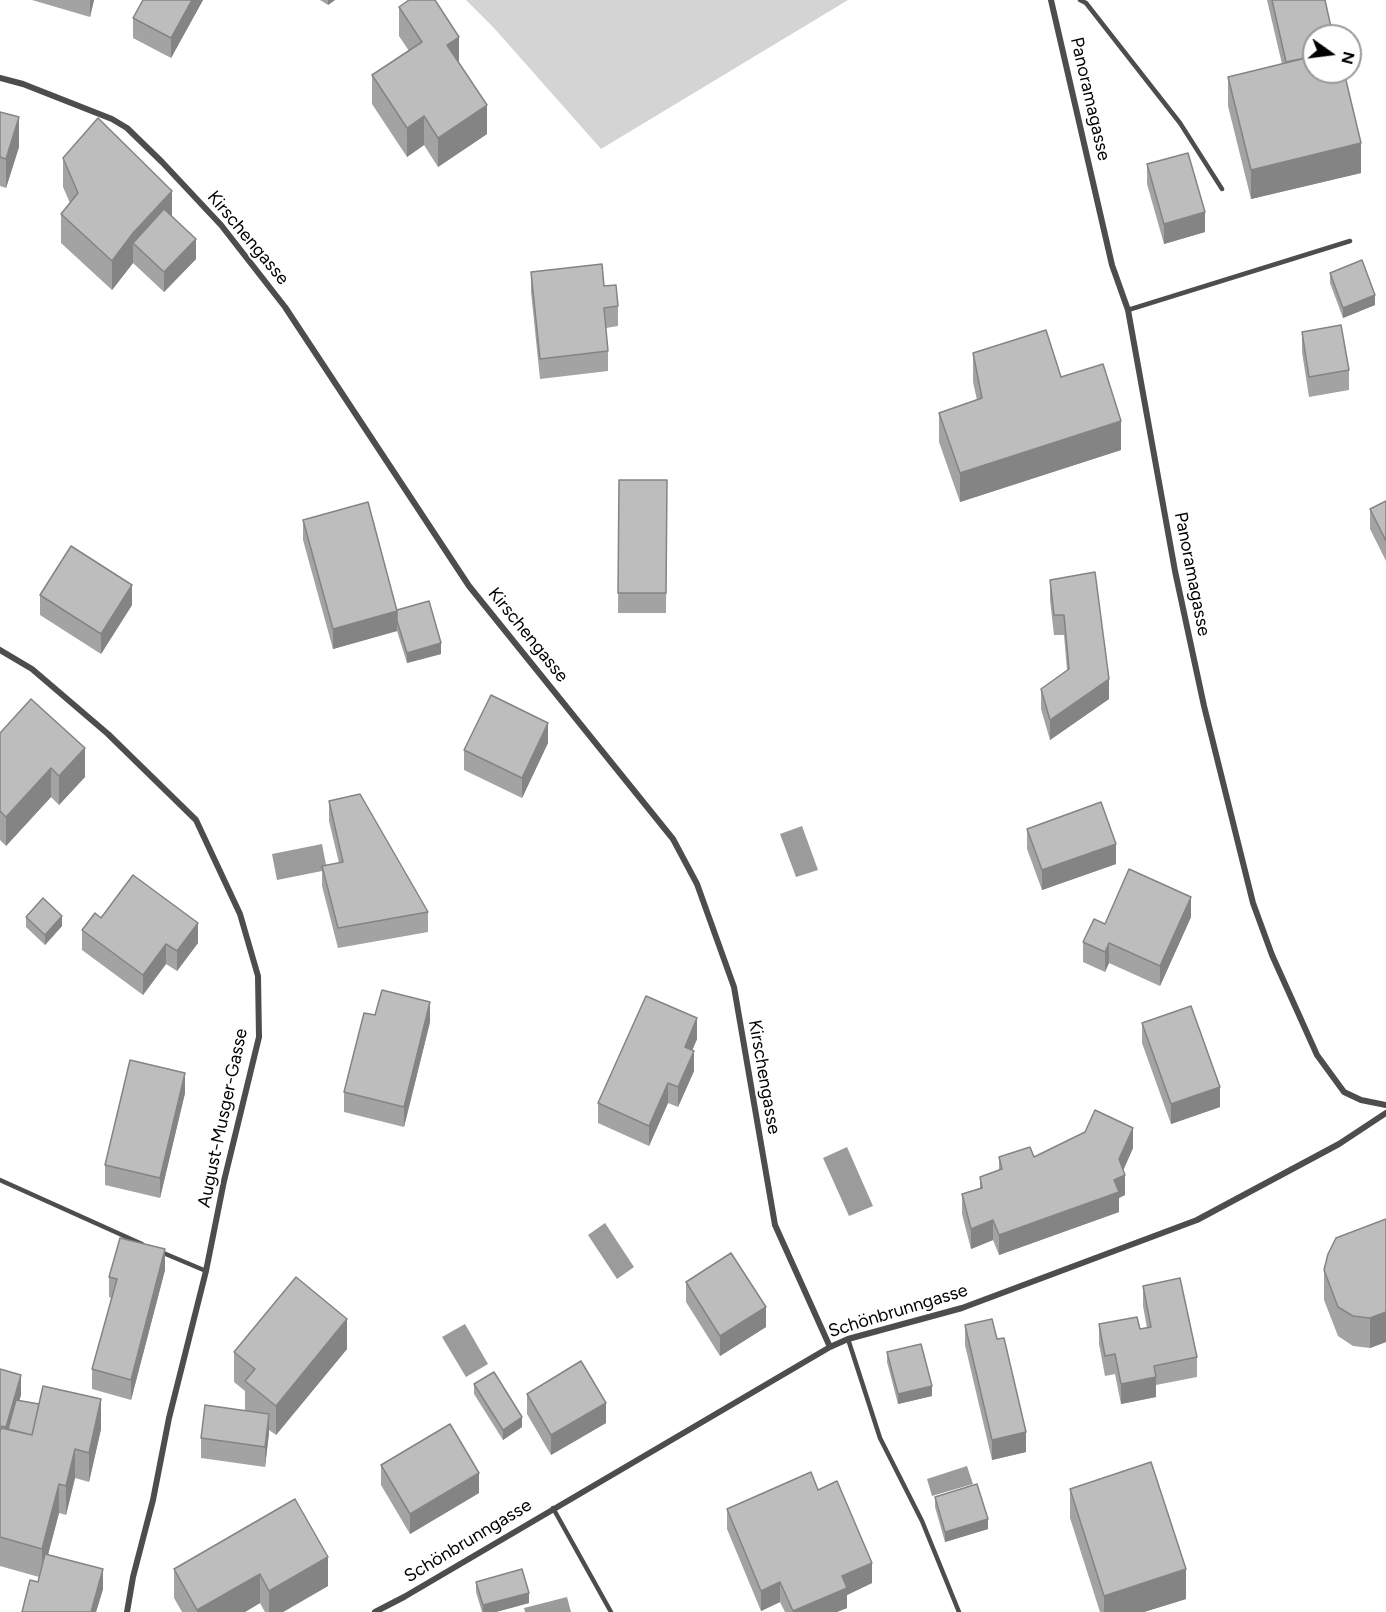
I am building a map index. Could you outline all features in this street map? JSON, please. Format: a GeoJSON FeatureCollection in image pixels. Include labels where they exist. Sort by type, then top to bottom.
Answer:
{"type":"FeatureCollection","features":[{"type":"Feature","properties":{"kind":"street","name":"Panoramagasse"},"geometry":{"type":"LineString","coordinates":[[1051,0],[1112,265],[1128,310],[1175,571],[1201,695],[1253,903],[1272,955],[1317,1055],[1344,1092],[1361,1101],[1386,1105]]}},
{"type":"Feature","properties":{"kind":"street","name":"Kirschengasse"},"geometry":{"type":"LineString","coordinates":[[0,78],[23,84],[112,119],[127,128],[221,225],[285,306],[469,586],[674,839],[697,884],[734,987],[775,1225],[830,1347]]}},
{"type":"Feature","properties":{"kind":"street","name":"August-Musger-Gasse"},"geometry":{"type":"LineString","coordinates":[[0,650],[32,669],[108,734],[196,820],[240,914],[258,976],[259,1037],[224,1182],[206,1271],[169,1418],[127,1612]]}},
{"type":"Feature","properties":{"kind":"street","name":"Schönbrunngasse"},"geometry":{"type":"LineString","coordinates":[[375,1612],[830,1347],[848,1339],[962,1308],[1197,1220],[1339,1144],[1386,1113]]}},
{"type":"Feature","properties":{"kind":"lane"},"geometry":{"type":"LineString","coordinates":[[1080,0],[1086,3],[1180,123],[1222,189]]}},
{"type":"Feature","properties":{"kind":"lane"},"geometry":{"type":"LineString","coordinates":[[1128,310],[1350,241]]}},
{"type":"Feature","properties":{"kind":"lane"},"geometry":{"type":"LineString","coordinates":[[0,1180],[143,1245]]}},
{"type":"Feature","properties":{"kind":"lane"},"geometry":{"type":"LineString","coordinates":[[154,1249],[206,1271]]}},
{"type":"Feature","properties":{"kind":"lane"},"geometry":{"type":"LineString","coordinates":[[848,1339],[880,1438],[922,1521],[959,1612]]}},
{"type":"Feature","properties":{"kind":"lane"},"geometry":{"type":"LineString","coordinates":[[553,1508],[611,1612]]}},
{"type":"Feature","properties":{"kind":"shaded area"},"geometry":{"type":"Polygon","coordinates":[[[466,0],[848,0],[601,149],[494,28],[466,0]]]}},
{"type":"Feature","properties":{"kind":"shaded area"},"geometry":{"type":"Polygon","coordinates":[[[802,826],[818,870],[796,877],[780,834],[802,826]]]}},
{"type":"Feature","properties":{"kind":"shaded area"},"geometry":{"type":"Polygon","coordinates":[[[322,844],[327,870],[277,880],[272,854],[322,844]]]}},
{"type":"Feature","properties":{"kind":"shaded area"},"geometry":{"type":"Polygon","coordinates":[[[847,1147],[873,1206],[849,1216],[823,1158],[847,1147]]]}},
{"type":"Feature","properties":{"kind":"shaded area"},"geometry":{"type":"Polygon","coordinates":[[[605,1223],[634,1267],[617,1279],[588,1235],[605,1223]]]}},
{"type":"Feature","properties":{"kind":"shaded area"},"geometry":{"type":"Polygon","coordinates":[[[465,1324],[488,1364],[466,1377],[442,1337],[465,1324]]]}},
{"type":"Feature","properties":{"kind":"shaded area"},"geometry":{"type":"Polygon","coordinates":[[[967,1466],[973,1484],[932,1496],[927,1479],[967,1466]]]}},
{"type":"Feature","properties":{"kind":"shaded area"},"geometry":{"type":"Polygon","coordinates":[[[567,1597],[571,1612],[525,1612],[524,1608],[567,1597]]]}},
{"type":"Feature","properties":{"kind":"building"},"geometry":{"type":"Polygon","coordinates":[[[143,0],[192,0],[171,38],[133,18],[143,0]]]}},
{"type":"Feature","properties":{"kind":"building"},"geometry":{"type":"Polygon","coordinates":[[[409,0],[435,0],[459,37],[447,45],[487,105],[438,138],[424,116],[407,128],[372,75],[422,42],[399,7],[409,0]]]}},
{"type":"Feature","properties":{"kind":"building"},"geometry":{"type":"Polygon","coordinates":[[[1272,0],[1325,0],[1330,24],[1302,24],[1302,59],[1286,62],[1272,0]]]}},
{"type":"Feature","properties":{"kind":"building"},"geometry":{"type":"Polygon","coordinates":[[[1302,59],[1302,84],[1347,84],[1361,143],[1251,170],[1228,77],[1302,59]]]}},
{"type":"Feature","properties":{"kind":"building"},"geometry":{"type":"Polygon","coordinates":[[[0,112],[19,117],[6,159],[0,157],[0,112]]]}},
{"type":"Feature","properties":{"kind":"building"},"geometry":{"type":"Polygon","coordinates":[[[98,118],[172,191],[133,233],[112,261],[61,214],[78,193],[63,158],[98,118]]]}},
{"type":"Feature","properties":{"kind":"building"},"geometry":{"type":"Polygon","coordinates":[[[1188,153],[1205,212],[1164,224],[1147,164],[1188,153]]]}},
{"type":"Feature","properties":{"kind":"building"},"geometry":{"type":"Polygon","coordinates":[[[164,209],[196,239],[164,272],[133,243],[164,209]]]}},
{"type":"Feature","properties":{"kind":"building"},"geometry":{"type":"Polygon","coordinates":[[[1362,260],[1375,295],[1343,308],[1330,273],[1362,260]]]}},
{"type":"Feature","properties":{"kind":"building"},"geometry":{"type":"Polygon","coordinates":[[[602,264],[604,286],[616,285],[618,306],[604,308],[608,351],[540,359],[531,272],[602,264]]]}},
{"type":"Feature","properties":{"kind":"building"},"geometry":{"type":"Polygon","coordinates":[[[1341,325],[1349,370],[1309,377],[1302,332],[1341,325]]]}},
{"type":"Feature","properties":{"kind":"building"},"geometry":{"type":"Polygon","coordinates":[[[1046,330],[1061,377],[1103,364],[1121,421],[960,473],[939,413],[982,398],[973,353],[1046,330]]]}},
{"type":"Feature","properties":{"kind":"building"},"geometry":{"type":"Polygon","coordinates":[[[619,480],[667,480],[666,593],[618,593],[619,480]]]}},
{"type":"Feature","properties":{"kind":"building"},"geometry":{"type":"Polygon","coordinates":[[[1386,501],[1386,541],[1370,509],[1386,501]]]}},
{"type":"Feature","properties":{"kind":"building"},"geometry":{"type":"Polygon","coordinates":[[[368,502],[397,611],[333,629],[303,520],[368,502]]]}},
{"type":"Feature","properties":{"kind":"building"},"geometry":{"type":"Polygon","coordinates":[[[71,546],[132,585],[101,634],[40,595],[71,546]]]}},
{"type":"Feature","properties":{"kind":"building"},"geometry":{"type":"Polygon","coordinates":[[[1095,572],[1109,679],[1050,720],[1041,689],[1069,669],[1064,615],[1054,615],[1050,580],[1095,572]]]}},
{"type":"Feature","properties":{"kind":"building"},"geometry":{"type":"Polygon","coordinates":[[[429,601],[441,643],[407,653],[397,621],[397,610],[429,601]]]}},
{"type":"Feature","properties":{"kind":"building"},"geometry":{"type":"Polygon","coordinates":[[[491,695],[548,723],[522,778],[464,750],[491,695]]]}},
{"type":"Feature","properties":{"kind":"building"},"geometry":{"type":"Polygon","coordinates":[[[31,699],[85,748],[59,776],[51,768],[6,817],[0,811],[0,733],[31,699]]]}},
{"type":"Feature","properties":{"kind":"building"},"geometry":{"type":"Polygon","coordinates":[[[360,794],[428,912],[338,928],[322,866],[343,862],[329,801],[360,794]]]}},
{"type":"Feature","properties":{"kind":"building"},"geometry":{"type":"Polygon","coordinates":[[[1101,802],[1116,844],[1042,870],[1027,829],[1101,802]]]}},
{"type":"Feature","properties":{"kind":"building"},"geometry":{"type":"Polygon","coordinates":[[[1129,869],[1191,897],[1160,966],[1109,943],[1105,952],[1083,942],[1094,919],[1105,924],[1129,869]]]}},
{"type":"Feature","properties":{"kind":"building"},"geometry":{"type":"Polygon","coordinates":[[[133,875],[198,923],[177,951],[166,944],[143,975],[82,930],[95,913],[101,918],[133,875]]]}},
{"type":"Feature","properties":{"kind":"building"},"geometry":{"type":"Polygon","coordinates":[[[43,898],[62,916],[45,935],[26,917],[43,898]]]}},
{"type":"Feature","properties":{"kind":"building"},"geometry":{"type":"Polygon","coordinates":[[[382,990],[430,1002],[404,1107],[344,1092],[364,1013],[375,1015],[382,990]]]}},
{"type":"Feature","properties":{"kind":"building"},"geometry":{"type":"Polygon","coordinates":[[[646,996],[697,1018],[685,1047],[694,1051],[678,1087],[668,1083],[649,1126],[598,1103],[646,996]]]}},
{"type":"Feature","properties":{"kind":"building"},"geometry":{"type":"Polygon","coordinates":[[[1191,1006],[1220,1087],[1171,1104],[1142,1023],[1191,1006]]]}},
{"type":"Feature","properties":{"kind":"building"},"geometry":{"type":"Polygon","coordinates":[[[130,1060],[185,1073],[160,1178],[105,1165],[130,1060]]]}},
{"type":"Feature","properties":{"kind":"building"},"geometry":{"type":"Polygon","coordinates":[[[1095,1110],[1133,1128],[1119,1159],[1125,1175],[1114,1180],[1119,1192],[999,1235],[993,1220],[971,1229],[962,1194],[982,1188],[980,1177],[1002,1169],[999,1157],[1030,1147],[1034,1157],[1085,1132],[1095,1110]]]}},
{"type":"Feature","properties":{"kind":"building"},"geometry":{"type":"Polygon","coordinates":[[[1386,1219],[1386,1312],[1370,1318],[1353,1316],[1338,1307],[1324,1270],[1328,1254],[1336,1238],[1386,1219]]]}},
{"type":"Feature","properties":{"kind":"building"},"geometry":{"type":"Polygon","coordinates":[[[120,1238],[165,1249],[131,1380],[92,1369],[117,1279],[109,1277],[120,1238]]]}},
{"type":"Feature","properties":{"kind":"building"},"geometry":{"type":"Polygon","coordinates":[[[731,1253],[766,1307],[720,1336],[686,1282],[731,1253]]]}},
{"type":"Feature","properties":{"kind":"building"},"geometry":{"type":"Polygon","coordinates":[[[296,1277],[347,1319],[276,1406],[245,1381],[255,1369],[234,1352],[296,1277]]]}},
{"type":"Feature","properties":{"kind":"building"},"geometry":{"type":"Polygon","coordinates":[[[1180,1278],[1197,1357],[1154,1366],[1156,1377],[1121,1384],[1115,1354],[1105,1356],[1099,1324],[1137,1317],[1140,1329],[1151,1327],[1143,1286],[1180,1278]]]}},
{"type":"Feature","properties":{"kind":"building"},"geometry":{"type":"Polygon","coordinates":[[[992,1319],[997,1339],[1004,1338],[1026,1432],[992,1440],[965,1325],[992,1319]]]}},
{"type":"Feature","properties":{"kind":"building"},"geometry":{"type":"Polygon","coordinates":[[[921,1344],[932,1386],[898,1394],[887,1352],[921,1344]]]}},
{"type":"Feature","properties":{"kind":"building"},"geometry":{"type":"Polygon","coordinates":[[[581,1361],[606,1403],[551,1435],[527,1394],[581,1361]]]}},
{"type":"Feature","properties":{"kind":"building"},"geometry":{"type":"Polygon","coordinates":[[[0,1369],[21,1375],[6,1427],[0,1426],[0,1369]]]}},
{"type":"Feature","properties":{"kind":"building"},"geometry":{"type":"Polygon","coordinates":[[[494,1372],[522,1417],[503,1430],[474,1384],[494,1372]]]}},
{"type":"Feature","properties":{"kind":"building"},"geometry":{"type":"Polygon","coordinates":[[[43,1386],[101,1399],[89,1453],[75,1449],[66,1486],[59,1484],[42,1549],[0,1537],[0,1432],[1,1428],[32,1435],[43,1386]]]}},
{"type":"Feature","properties":{"kind":"building"},"geometry":{"type":"Polygon","coordinates":[[[16,1400],[39,1404],[32,1435],[8,1429],[16,1400]]]}},
{"type":"Feature","properties":{"kind":"building"},"geometry":{"type":"Polygon","coordinates":[[[205,1405],[269,1414],[265,1447],[201,1438],[205,1405]]]}},
{"type":"Feature","properties":{"kind":"building"},"geometry":{"type":"Polygon","coordinates":[[[450,1424],[479,1473],[410,1514],[381,1465],[450,1424]]]}},
{"type":"Feature","properties":{"kind":"building"},"geometry":{"type":"Polygon","coordinates":[[[1151,1462],[1186,1569],[1104,1596],[1070,1489],[1151,1462]]]}},
{"type":"Feature","properties":{"kind":"building"},"geometry":{"type":"Polygon","coordinates":[[[811,1472],[818,1490],[837,1481],[872,1563],[842,1576],[847,1588],[793,1611],[780,1582],[761,1591],[727,1509],[811,1472]]]}},
{"type":"Feature","properties":{"kind":"building"},"geometry":{"type":"Polygon","coordinates":[[[977,1484],[988,1519],[945,1532],[935,1497],[977,1484]]]}},
{"type":"Feature","properties":{"kind":"building"},"geometry":{"type":"Polygon","coordinates":[[[295,1499],[328,1557],[269,1591],[260,1574],[197,1610],[174,1569],[295,1499]]]}},
{"type":"Feature","properties":{"kind":"building"},"geometry":{"type":"Polygon","coordinates":[[[45,1554],[103,1569],[91,1612],[22,1612],[30,1580],[38,1582],[45,1554]]]}},
{"type":"Feature","properties":{"kind":"building"},"geometry":{"type":"Polygon","coordinates":[[[522,1569],[529,1593],[483,1605],[476,1582],[522,1569]]]}}]}
